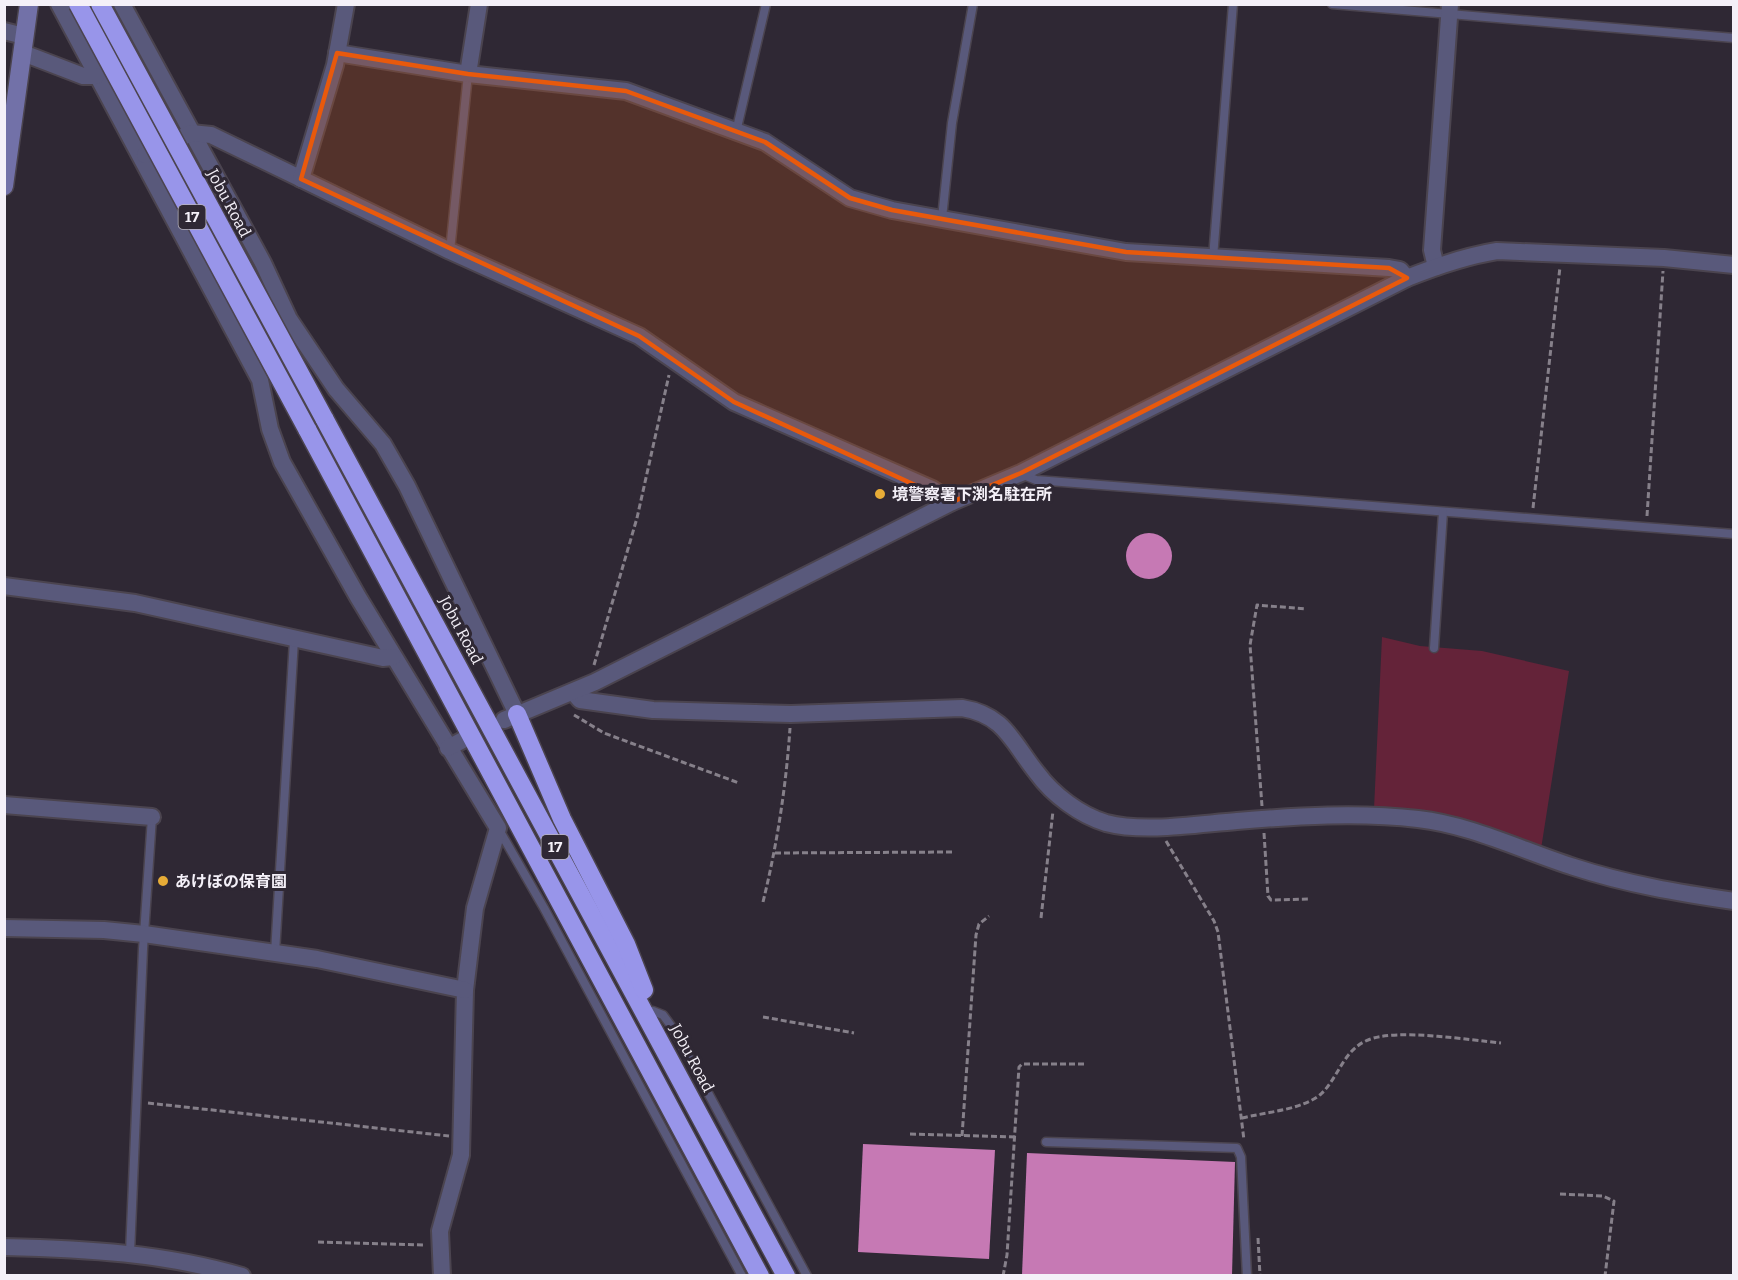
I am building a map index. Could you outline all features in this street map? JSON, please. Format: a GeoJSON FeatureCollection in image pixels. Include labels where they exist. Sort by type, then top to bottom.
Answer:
{"type":"FeatureCollection","features":[{"type":"Feature","properties":{"kind":"highway","name":"17"},"geometry":{"type":"LineString","coordinates":[[78,4],[760,1275]]}},
{"type":"Feature","properties":{"kind":"highway","name":"Jobu Road"},"geometry":{"type":"LineString","coordinates":[[100,4],[786,1275]]}},
{"type":"Feature","properties":{"kind":"highway"},"geometry":{"type":"LineString","coordinates":[[510,717],[626,944],[667,1052]]}},
{"type":"Feature","properties":{"kind":"main road"},"geometry":{"type":"LineString","coordinates":[[4,186],[29,4]]}},
{"type":"Feature","properties":{"kind":"street"},"geometry":{"type":"LineString","coordinates":[[59,4],[243,345],[260,380],[270,429],[282,462],[393,657],[456,744],[498,828],[475,908],[465,990],[462,1137],[459,1166],[440,1231],[442,1275]]}},
{"type":"Feature","properties":{"kind":"street"},"geometry":{"type":"LineString","coordinates":[[122,4],[263,263],[289,319],[336,389],[388,452],[407,486],[510,717],[595,682],[952,502],[1021,473],[1407,278],[1436,267],[1497,251],[1664,258],[1734,265]]}},
{"type":"Feature","properties":{"kind":"street"},"geometry":{"type":"LineString","coordinates":[[301,179],[337,53],[346,4]]}},
{"type":"Feature","properties":{"kind":"street"},"geometry":{"type":"LineString","coordinates":[[468,74],[479,4]]}},
{"type":"Feature","properties":{"kind":"street"},"geometry":{"type":"LineString","coordinates":[[1436,267],[1432,250],[1450,9]]}},
{"type":"Feature","properties":{"kind":"street"},"geometry":{"type":"LineString","coordinates":[[4,31],[24,45],[84,76],[96,76]]}},
{"type":"Feature","properties":{"kind":"street"},"geometry":{"type":"LineString","coordinates":[[337,53],[468,74],[626,91],[776,147],[850,198],[866,204],[1126,252],[1389,268],[1400,270],[1407,278]]}},
{"type":"Feature","properties":{"kind":"street"},"geometry":{"type":"LineString","coordinates":[[142,157],[191,133],[211,135],[450,251],[639,336],[734,402],[932,489],[952,502]]}},
{"type":"Feature","properties":{"kind":"street"},"geometry":{"type":"LineString","coordinates":[[243,345],[289,319]]}},
{"type":"Feature","properties":{"kind":"street"},"geometry":{"type":"LineString","coordinates":[[4,586],[144,605],[294,640],[383,658],[393,657]]}},
{"type":"Feature","properties":{"kind":"street"},"geometry":{"type":"LineString","coordinates":[[567,694],[580,700],[613,706],[791,714],[962,708],[978,710],[996,720],[1010,735],[1037,774],[1059,796],[1105,822],[1122,826],[1157,826],[1262,819],[1386,816],[1421,819],[1453,825],[1604,876],[1662,890],[1734,901]]}},
{"type":"Feature","properties":{"kind":"street"},"geometry":{"type":"LineString","coordinates":[[4,806],[152,816]]}},
{"type":"Feature","properties":{"kind":"street"},"geometry":{"type":"LineString","coordinates":[[4,928],[104,930],[144,934],[340,963],[465,990]]}},
{"type":"Feature","properties":{"kind":"street"},"geometry":{"type":"LineString","coordinates":[[4,1247],[130,1252],[200,1264],[242,1275]]}},
{"type":"Feature","properties":{"kind":"lane"},"geometry":{"type":"LineString","coordinates":[[736,132],[766,4]]}},
{"type":"Feature","properties":{"kind":"lane"},"geometry":{"type":"LineString","coordinates":[[942,218],[952,123],[973,4]]}},
{"type":"Feature","properties":{"kind":"lane"},"geometry":{"type":"LineString","coordinates":[[1212,258],[1233,4]]}},
{"type":"Feature","properties":{"kind":"lane"},"geometry":{"type":"LineString","coordinates":[[1332,4],[1450,9],[1734,38]]}},
{"type":"Feature","properties":{"kind":"lane"},"geometry":{"type":"LineString","coordinates":[[450,251],[468,74]]}},
{"type":"Feature","properties":{"kind":"lane"},"geometry":{"type":"LineString","coordinates":[[1021,473],[1036,480],[1734,534]]}},
{"type":"Feature","properties":{"kind":"lane"},"geometry":{"type":"LineString","coordinates":[[1434,648],[1443,512]]}},
{"type":"Feature","properties":{"kind":"lane"},"geometry":{"type":"LineString","coordinates":[[275,953],[294,640]]}},
{"type":"Feature","properties":{"kind":"lane"},"geometry":{"type":"LineString","coordinates":[[130,1252],[144,934],[152,816]]}},
{"type":"Feature","properties":{"kind":"lane"},"geometry":{"type":"LineString","coordinates":[[498,828],[544,908],[742,1275]]}},
{"type":"Feature","properties":{"kind":"lane"},"geometry":{"type":"LineString","coordinates":[[653,1011],[663,1015],[674,1030],[807,1275]]}},
{"type":"Feature","properties":{"kind":"lane"},"geometry":{"type":"LineString","coordinates":[[1046,1142],[1237,1148],[1241,1157],[1247,1275]]}},
{"type":"Feature","properties":{"kind":"path"},"geometry":{"type":"LineString","coordinates":[[1532,519],[1561,253]]}},
{"type":"Feature","properties":{"kind":"path"},"geometry":{"type":"LineString","coordinates":[[1646,527],[1664,258]]}},
{"type":"Feature","properties":{"kind":"path"},"geometry":{"type":"LineString","coordinates":[[595,682],[592,669],[637,518],[673,359]]}},
{"type":"Feature","properties":{"kind":"path"},"geometry":{"type":"LineString","coordinates":[[1306,609],[1257,605],[1250,645],[1268,896],[1271,900],[1310,899]]}},
{"type":"Feature","properties":{"kind":"path"},"geometry":{"type":"LineString","coordinates":[[567,694],[564,706],[576,718],[604,733],[739,783]]}},
{"type":"Feature","properties":{"kind":"path"},"geometry":{"type":"LineString","coordinates":[[763,902],[775,853],[786,785],[791,714]]}},
{"type":"Feature","properties":{"kind":"path"},"geometry":{"type":"LineString","coordinates":[[1041,918],[1054,804],[1059,796]]}},
{"type":"Feature","properties":{"kind":"path"},"geometry":{"type":"LineString","coordinates":[[1157,826],[1214,921],[1218,932],[1245,1142]]}},
{"type":"Feature","properties":{"kind":"path"},"geometry":{"type":"LineString","coordinates":[[775,853],[954,852]]}},
{"type":"Feature","properties":{"kind":"path"},"geometry":{"type":"LineString","coordinates":[[962,1136],[976,934],[979,924],[989,916]]}},
{"type":"Feature","properties":{"kind":"path"},"geometry":{"type":"LineString","coordinates":[[763,1017],[855,1033]]}},
{"type":"Feature","properties":{"kind":"path"},"geometry":{"type":"LineString","coordinates":[[1241,1118],[1303,1103],[1319,1095],[1355,1046],[1369,1039],[1401,1036],[1501,1043]]}},
{"type":"Feature","properties":{"kind":"path"},"geometry":{"type":"LineString","coordinates":[[1003,1275],[1007,1255],[1019,1067],[1022,1064],[1084,1064]]}},
{"type":"Feature","properties":{"kind":"path"},"geometry":{"type":"LineString","coordinates":[[136,1102],[462,1137]]}},
{"type":"Feature","properties":{"kind":"path"},"geometry":{"type":"LineString","coordinates":[[910,1134],[1015,1137]]}},
{"type":"Feature","properties":{"kind":"path"},"geometry":{"type":"LineString","coordinates":[[1560,1194],[1603,1196],[1614,1201],[1605,1275]]}},
{"type":"Feature","properties":{"kind":"path"},"geometry":{"type":"LineString","coordinates":[[1258,1237],[1260,1275]]}},
{"type":"Feature","properties":{"kind":"path"},"geometry":{"type":"LineString","coordinates":[[318,1242],[439,1245]]}},
{"type":"Feature","properties":{"kind":"highlighted area"},"geometry":{"type":"Polygon","coordinates":[[[337,53],[468,74],[626,91],[765,142],[850,198],[892,210],[1126,252],[1389,268],[1407,278],[1021,473],[952,502],[734,402],[639,336],[301,179],[337,53]]]}},
{"type":"Feature","properties":{"kind":"shaded area"},"geometry":{"type":"Polygon","coordinates":[[[1382,637],[1420,646],[1482,651],[1569,671],[1541,849],[1374,809],[1382,637]]]}},
{"type":"Feature","properties":{"kind":"building"},"geometry":{"type":"Polygon","coordinates":[[[1149,533],[1165,540],[1172,556],[1165,572],[1149,579],[1133,572],[1126,556],[1133,540],[1149,533]]]}},
{"type":"Feature","properties":{"kind":"building"},"geometry":{"type":"Polygon","coordinates":[[[863,1144],[995,1150],[989,1259],[858,1252],[863,1144]]]}},
{"type":"Feature","properties":{"kind":"building"},"geometry":{"type":"Polygon","coordinates":[[[1027,1153],[1235,1162],[1232,1275],[1022,1275],[1027,1153]]]}},
{"type":"Feature","properties":{"kind":"place","name":"境警察署下渕名駐在所"},"geometry":{"type":"Point","coordinates":[880,494]}},
{"type":"Feature","properties":{"kind":"place","name":"あけぼの保育園"},"geometry":{"type":"Point","coordinates":[163,881]}}]}
